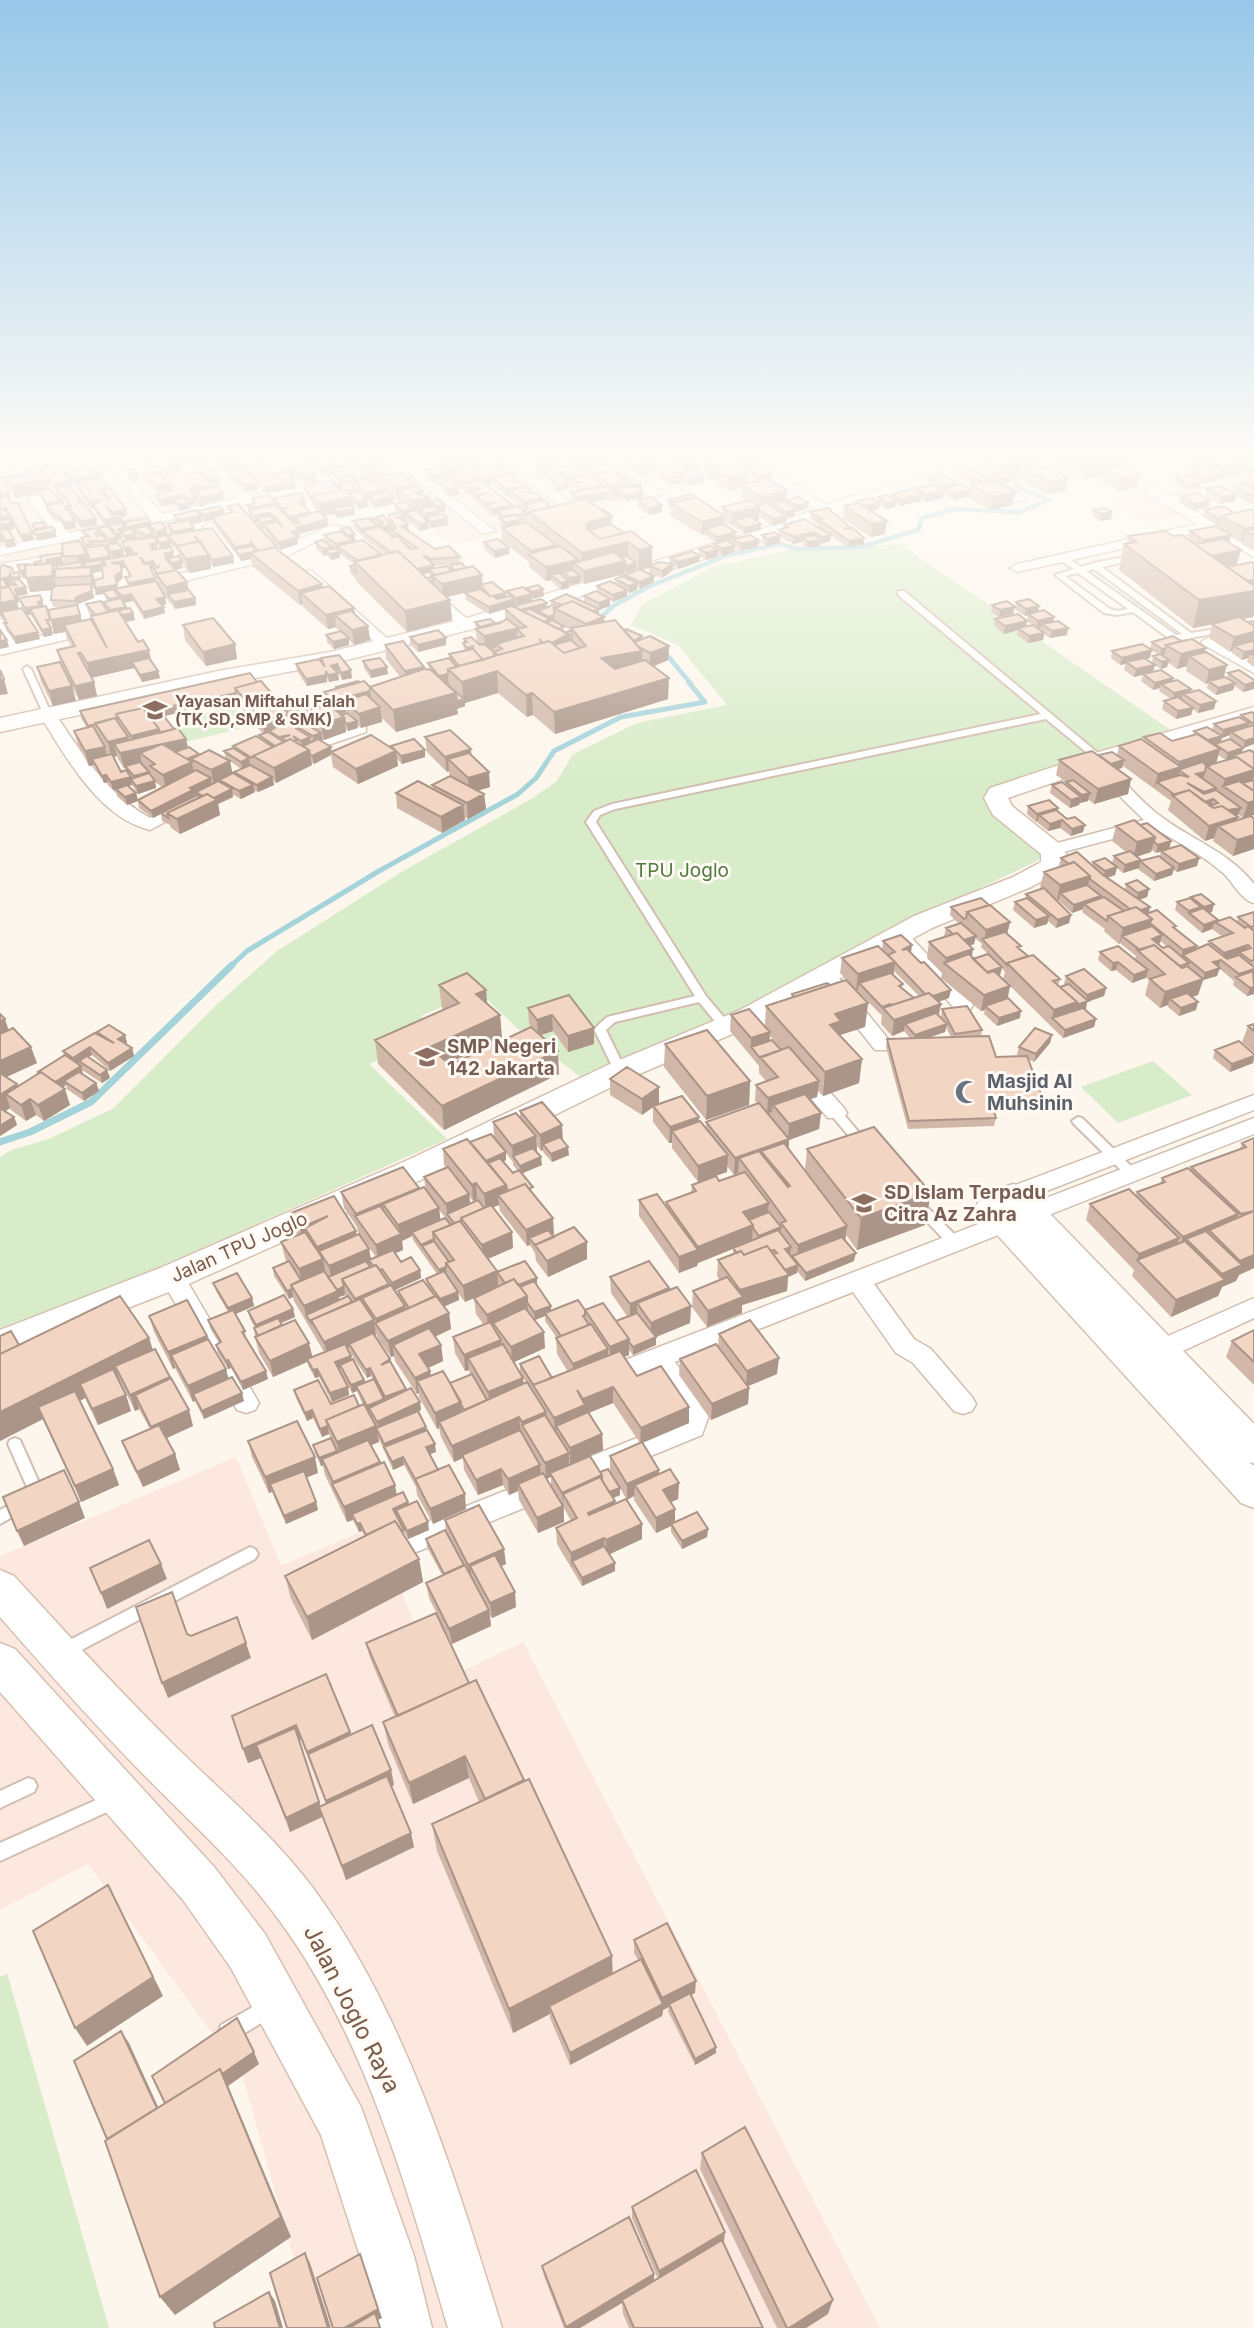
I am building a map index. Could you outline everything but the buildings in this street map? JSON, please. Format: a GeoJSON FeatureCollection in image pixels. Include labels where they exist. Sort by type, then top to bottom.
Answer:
{"type":"FeatureCollection","features":[{"type":"Feature","properties":{"kind":"main road"},"geometry":{"type":"LineString","coordinates":[[0,725],[386,645],[466,625],[655,568]]}},
{"type":"Feature","properties":{"kind":"main road"},"geometry":{"type":"LineString","coordinates":[[1052,850],[1002,810],[996,798],[999,793],[1097,760],[1190,743],[1253,716]]}},
{"type":"Feature","properties":{"kind":"main road","name":"Jalan TPU Joglo"},"geometry":{"type":"LineString","coordinates":[[0,1344],[172,1277],[421,1167],[620,1071],[738,1021],[899,936],[1050,867],[1056,859],[1052,850]]}},
{"type":"Feature","properties":{"kind":"main road"},"geometry":{"type":"LineString","coordinates":[[1017,1211],[1161,1350],[1254,1448]]}},
{"type":"Feature","properties":{"kind":"main road"},"geometry":{"type":"LineString","coordinates":[[1017,1211],[1254,1492]]}},
{"type":"Feature","properties":{"kind":"main road","name":"Jalan Joglo Raya"},"geometry":{"type":"LineString","coordinates":[[0,1588],[58,1654],[248,1846],[311,1925],[345,1987],[402,2108],[443,2220],[475,2328]]}},
{"type":"Feature","properties":{"kind":"main road"},"geometry":{"type":"LineString","coordinates":[[0,1662],[199,1884],[248,1951],[342,2125],[387,2256],[405,2328]]}},
{"type":"Feature","properties":{"kind":"street"},"geometry":{"type":"LineString","coordinates":[[18,568],[28,592],[51,594],[49,612],[80,609],[102,597],[226,568]]}},
{"type":"Feature","properties":{"kind":"street"},"geometry":{"type":"LineString","coordinates":[[312,574],[386,645]]}},
{"type":"Feature","properties":{"kind":"street"},"geometry":{"type":"LineString","coordinates":[[421,584],[466,625]]}},
{"type":"Feature","properties":{"kind":"street"},"geometry":{"type":"LineString","coordinates":[[0,650],[86,630],[80,609]]}},
{"type":"Feature","properties":{"kind":"street"},"geometry":{"type":"LineString","coordinates":[[0,624],[16,647]]}},
{"type":"Feature","properties":{"kind":"street"},"geometry":{"type":"LineString","coordinates":[[1209,642],[1254,668]]}},
{"type":"Feature","properties":{"kind":"street"},"geometry":{"type":"LineString","coordinates":[[55,714],[74,732]]}},
{"type":"Feature","properties":{"kind":"street"},"geometry":{"type":"LineString","coordinates":[[55,714],[79,762],[127,812],[151,825],[198,799]]}},
{"type":"Feature","properties":{"kind":"street"},"geometry":{"type":"LineString","coordinates":[[271,761],[360,729]]}},
{"type":"Feature","properties":{"kind":"street"},"geometry":{"type":"LineString","coordinates":[[1097,760],[1156,822],[1213,855],[1240,875],[1254,897]]}},
{"type":"Feature","properties":{"kind":"street"},"geometry":{"type":"LineString","coordinates":[[1052,850],[1156,822]]}},
{"type":"Feature","properties":{"kind":"street"},"geometry":{"type":"LineString","coordinates":[[899,936],[963,1005]]}},
{"type":"Feature","properties":{"kind":"street"},"geometry":{"type":"LineString","coordinates":[[826,975],[882,1045]]}},
{"type":"Feature","properties":{"kind":"street"},"geometry":{"type":"LineString","coordinates":[[738,1021],[836,1113]]}},
{"type":"Feature","properties":{"kind":"street"},"geometry":{"type":"LineString","coordinates":[[629,1369],[954,1242],[1115,1157],[1254,1102]]}},
{"type":"Feature","properties":{"kind":"street"},"geometry":{"type":"LineString","coordinates":[[1017,1211],[1132,1174],[1254,1126]]}},
{"type":"Feature","properties":{"kind":"street"},"geometry":{"type":"LineString","coordinates":[[172,1277],[246,1403]]}},
{"type":"Feature","properties":{"kind":"street"},"geometry":{"type":"LineString","coordinates":[[857,1279],[905,1346],[922,1356],[962,1404]]}},
{"type":"Feature","properties":{"kind":"street"},"geometry":{"type":"LineString","coordinates":[[1161,1350],[1254,1307]]}},
{"type":"Feature","properties":{"kind":"street"},"geometry":{"type":"LineString","coordinates":[[409,1542],[694,1427],[697,1412],[658,1358]]}},
{"type":"Feature","properties":{"kind":"lane"},"geometry":{"type":"LineString","coordinates":[[1083,568],[1059,575],[1107,611],[1117,613],[1134,610]]}},
{"type":"Feature","properties":{"kind":"lane"},"geometry":{"type":"LineString","coordinates":[[1098,568],[1191,637]]}},
{"type":"Feature","properties":{"kind":"lane"},"geometry":{"type":"LineString","coordinates":[[1077,569],[1170,636],[1191,637],[1254,625]]}},
{"type":"Feature","properties":{"kind":"lane"},"geometry":{"type":"LineString","coordinates":[[901,593],[1097,760]]}},
{"type":"Feature","properties":{"kind":"lane"},"geometry":{"type":"LineString","coordinates":[[27,669],[55,714]]}},
{"type":"Feature","properties":{"kind":"lane"},"geometry":{"type":"LineString","coordinates":[[738,1021],[702,998],[591,822],[597,813],[612,807],[1046,716]]}},
{"type":"Feature","properties":{"kind":"lane"},"geometry":{"type":"LineString","coordinates":[[620,1071],[600,1028],[605,1022],[702,998]]}},
{"type":"Feature","properties":{"kind":"lane"},"geometry":{"type":"LineString","coordinates":[[836,1113],[871,1154]]}},
{"type":"Feature","properties":{"kind":"lane"},"geometry":{"type":"LineString","coordinates":[[1078,1121],[1132,1174]]}},
{"type":"Feature","properties":{"kind":"lane"},"geometry":{"type":"LineString","coordinates":[[906,1194],[954,1242]]}},
{"type":"Feature","properties":{"kind":"lane"},"geometry":{"type":"LineString","coordinates":[[0,1518],[27,1502],[34,1487],[15,1444]]}},
{"type":"Feature","properties":{"kind":"lane"},"geometry":{"type":"LineString","coordinates":[[58,1654],[250,1554]]}},
{"type":"Feature","properties":{"kind":"lane"},"geometry":{"type":"LineString","coordinates":[[0,1800],[29,1786]]}},
{"type":"Feature","properties":{"kind":"lane"},"geometry":{"type":"LineString","coordinates":[[0,1852],[120,1797]]}},
{"type":"Feature","properties":{"kind":"lane"},"geometry":{"type":"LineString","coordinates":[[212,2041],[278,2003]]}},
{"type":"Feature","properties":{"kind":"shaded area"},"geometry":{"type":"Polygon","coordinates":[[[236,1457],[281,1565],[376,1526],[437,1683],[523,1642],[880,2328],[313,2328],[242,2074],[88,1864],[0,1910],[0,1556],[236,1457]]]}},
{"type":"Feature","properties":{"kind":"green space","name":"TPU Joglo"},"geometry":{"type":"Polygon","coordinates":[[[712,568],[934,568],[1175,733],[985,795],[1049,846],[1037,861],[917,918],[729,1017],[583,1079],[517,1028],[478,991],[421,1016],[438,1034],[369,1064],[447,1139],[158,1268],[0,1329],[0,1157],[11,1150],[49,1139],[114,1108],[214,1007],[277,951],[403,871],[533,798],[557,781],[573,754],[637,723],[727,705],[678,645],[631,625],[642,605],[712,568]]]}},
{"type":"Feature","properties":{"kind":"green space"},"geometry":{"type":"Polygon","coordinates":[[[238,705],[252,726],[185,742],[173,720],[238,705]]]}},
{"type":"Feature","properties":{"kind":"green space"},"geometry":{"type":"Polygon","coordinates":[[[1153,1061],[1192,1095],[1118,1123],[1081,1087],[1153,1061]]]}},
{"type":"Feature","properties":{"kind":"green space"},"geometry":{"type":"Polygon","coordinates":[[[7,1973],[109,2328],[0,2328],[0,1977],[7,1973]]]}},
{"type":"Feature","properties":{"kind":"waterway"},"geometry":{"type":"LineString","coordinates":[[603,622],[600,618],[613,606],[650,586],[696,568]]}},
{"type":"Feature","properties":{"kind":"waterway"},"geometry":{"type":"LineString","coordinates":[[663,650],[691,684]]}},
{"type":"Feature","properties":{"kind":"waterway"},"geometry":{"type":"LineString","coordinates":[[230,967],[247,951],[379,871],[518,794],[536,778],[554,751],[621,717],[705,702],[689,683]]}},
{"type":"Feature","properties":{"kind":"waterway"},"geometry":{"type":"LineString","coordinates":[[0,1142],[30,1132],[91,1102],[232,965]]}},
{"type":"Feature","properties":{"kind":"place","name":"Yayasan Miftahul Falah (TK,SD,SMP & SMK)"},"geometry":{"type":"Point","coordinates":[155,710]}},
{"type":"Feature","properties":{"kind":"place","name":"SMP Negeri 142 Jakarta"},"geometry":{"type":"Point","coordinates":[427,1057]}},
{"type":"Feature","properties":{"kind":"place","name":"Masjid Al Muhsinin"},"geometry":{"type":"Point","coordinates":[967,1092]}},
{"type":"Feature","properties":{"kind":"place","name":"SD Islam Terpadu Citra Az Zahra"},"geometry":{"type":"Point","coordinates":[864,1203]}}]}
